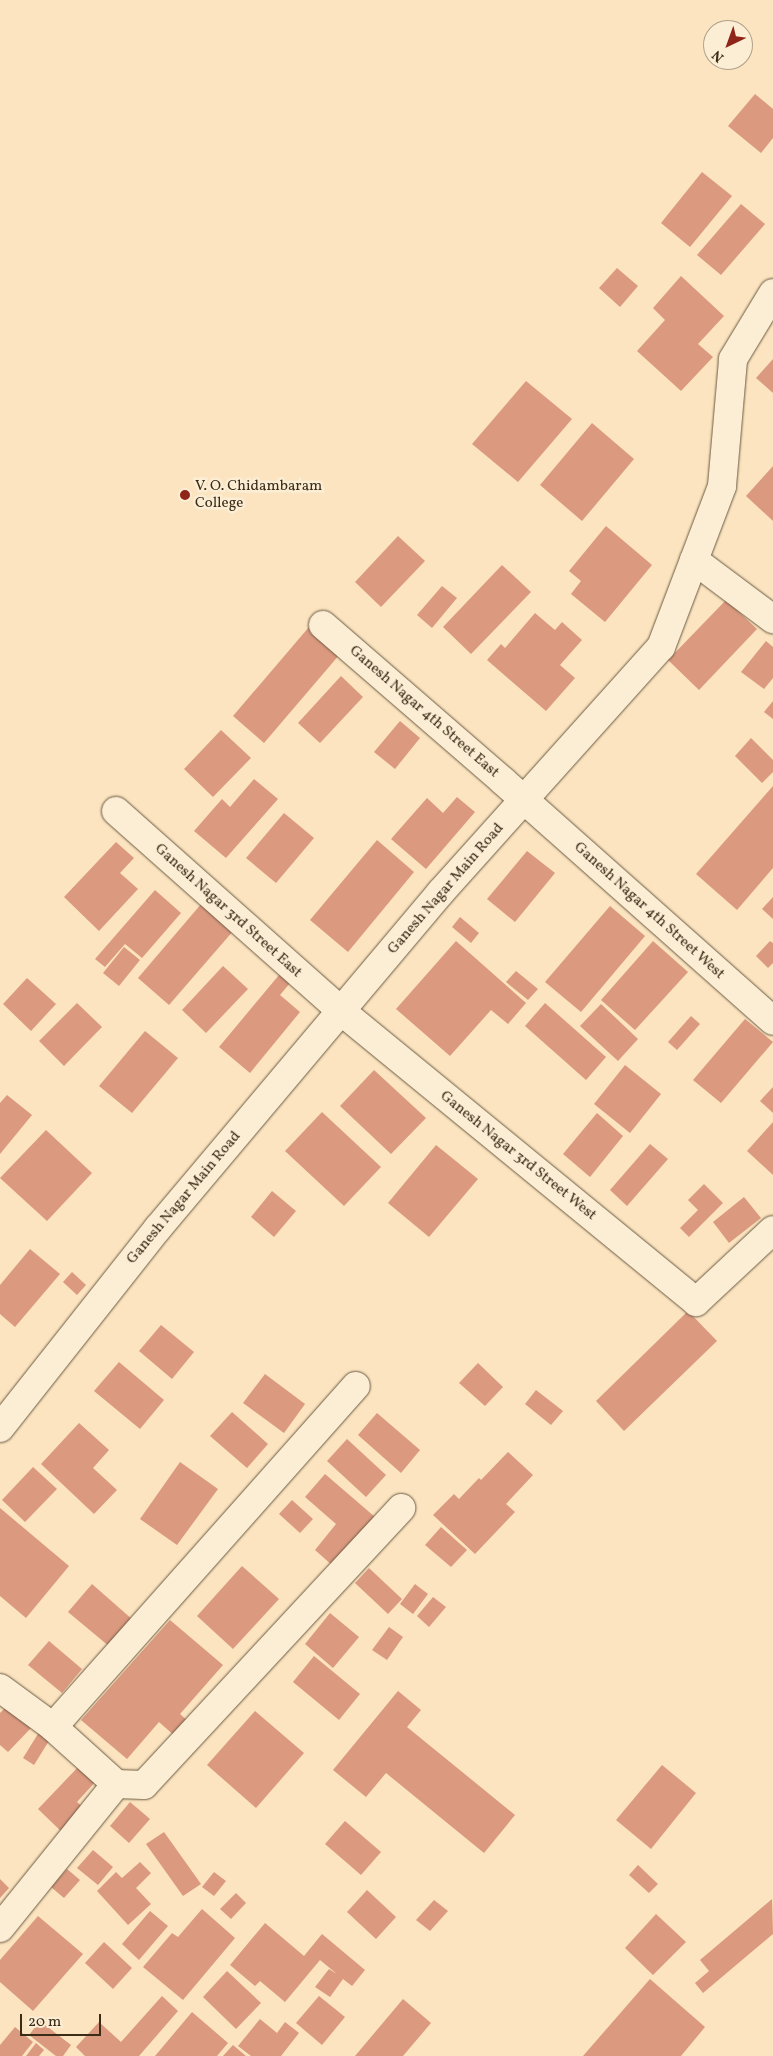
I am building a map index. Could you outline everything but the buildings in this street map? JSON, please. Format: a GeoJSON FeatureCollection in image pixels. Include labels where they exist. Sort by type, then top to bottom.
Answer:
{"type":"FeatureCollection","features":[{"type":"Feature","properties":{"kind":"street","name":"Ganesh Nagar Main Road"},"geometry":{"type":"LineString","coordinates":[[0,1428],[9,1398],[158,1228],[441,892],[661,647],[722,486],[734,359],[773,294]]}},
{"type":"Feature","properties":{"kind":"street"},"geometry":{"type":"LineString","coordinates":[[694,560],[773,619]]}},
{"type":"Feature","properties":{"kind":"street","name":"Ganesh Nagar 4th Street East"},"geometry":{"type":"LineString","coordinates":[[322,625],[524,800]]}},
{"type":"Feature","properties":{"kind":"street","name":"Ganesh Nagar 4th Street West"},"geometry":{"type":"LineString","coordinates":[[524,800],[773,1022]]}},
{"type":"Feature","properties":{"kind":"street","name":"Ganesh Nagar 3rd Street East"},"geometry":{"type":"LineString","coordinates":[[116,811],[340,1011]]}},
{"type":"Feature","properties":{"kind":"street","name":"Ganesh Nagar 3rd Street West"},"geometry":{"type":"LineString","coordinates":[[340,1011],[696,1302],[773,1230]]}},
{"type":"Feature","properties":{"kind":"street"},"geometry":{"type":"LineString","coordinates":[[53,1728],[356,1386]]}},
{"type":"Feature","properties":{"kind":"street"},"geometry":{"type":"LineString","coordinates":[[0,1688],[53,1728],[116,1784],[144,1785],[401,1508]]}},
{"type":"Feature","properties":{"kind":"street"},"geometry":{"type":"LineString","coordinates":[[0,1928],[116,1784]]}},
{"type":"Feature","properties":{"kind":"place","name":"V. O. Chidambaram College"},"geometry":{"type":"Point","coordinates":[185,495]}}]}
